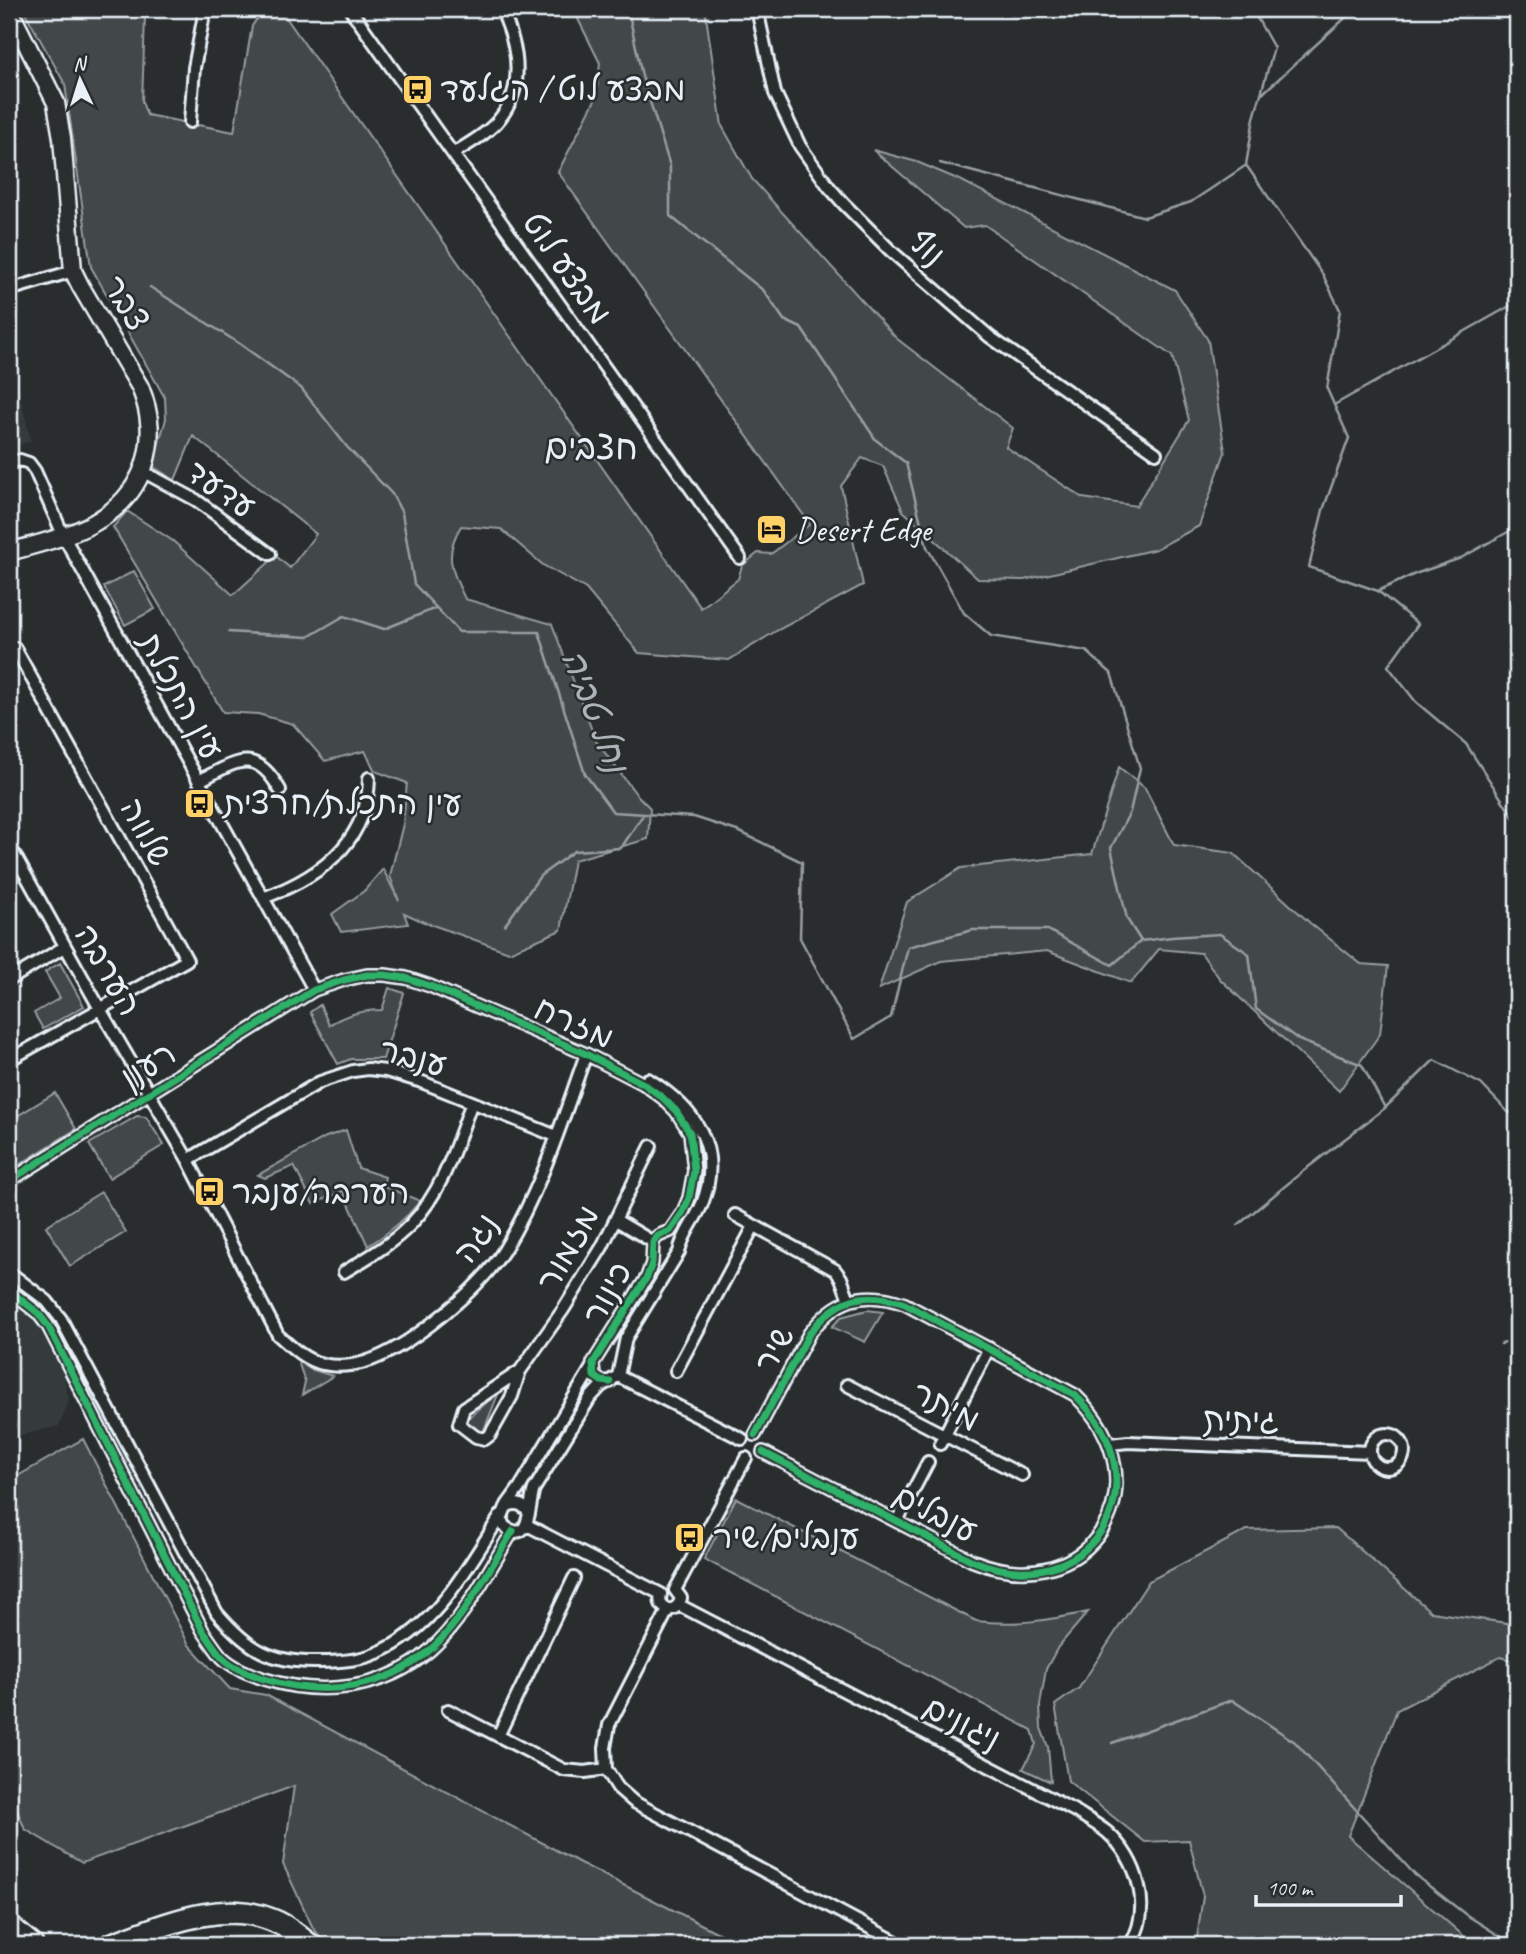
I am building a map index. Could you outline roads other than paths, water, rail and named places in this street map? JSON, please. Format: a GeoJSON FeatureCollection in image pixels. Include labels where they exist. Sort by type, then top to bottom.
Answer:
{"type":"FeatureCollection","features":[{"type":"Feature","properties":{"kind":"highway"},"geometry":{"type":"LineString","coordinates":[[110,1945],[184,1919],[216,1912],[252,1914],[279,1922],[310,1945]]}},
{"type":"Feature","properties":{"kind":"highway"},"geometry":{"type":"LineString","coordinates":[[9,1926],[32,1945]]}},
{"type":"Feature","properties":{"kind":"street","name":"צבר"},"geometry":{"type":"LineString","coordinates":[[9,9],[56,103],[62,138],[73,271],[80,287],[128,364],[147,404],[150,437],[142,471],[134,488],[120,506],[104,518],[64,537],[9,552]]}},
{"type":"Feature","properties":{"kind":"street"},"geometry":{"type":"LineString","coordinates":[[190,122],[194,68],[205,9]]}},
{"type":"Feature","properties":{"kind":"street","name":"מבצע לוט"},"geometry":{"type":"LineString","coordinates":[[350,9],[740,558]]}},
{"type":"Feature","properties":{"kind":"street"},"geometry":{"type":"LineString","coordinates":[[454,153],[500,118],[512,97],[517,76],[516,59],[512,35],[501,9]]}},
{"type":"Feature","properties":{"kind":"street","name":"נוף"},"geometry":{"type":"LineString","coordinates":[[757,9],[775,93],[800,146],[836,195],[891,251],[990,337],[1156,453]]}},
{"type":"Feature","properties":{"kind":"street"},"geometry":{"type":"LineString","coordinates":[[9,289],[73,271]]}},
{"type":"Feature","properties":{"kind":"street","name":"עין התכלת"},"geometry":{"type":"LineString","coordinates":[[9,464],[20,460],[29,463],[35,471],[64,537],[314,990]]}},
{"type":"Feature","properties":{"kind":"street","name":"עדעד"},"geometry":{"type":"LineString","coordinates":[[142,471],[196,500],[270,554]]}},
{"type":"Feature","properties":{"kind":"street","name":"שלווה"},"geometry":{"type":"LineString","coordinates":[[9,650],[15,648],[187,960],[100,1009]]}},
{"type":"Feature","properties":{"kind":"street"},"geometry":{"type":"LineString","coordinates":[[199,782],[230,764],[247,761],[268,769],[280,790]]}},
{"type":"Feature","properties":{"kind":"street"},"geometry":{"type":"LineString","coordinates":[[263,898],[305,881],[341,850],[359,824],[369,796],[369,778]]}},
{"type":"Feature","properties":{"kind":"street","name":"הערבה"},"geometry":{"type":"LineString","coordinates":[[9,845],[64,947],[188,1160],[278,1335],[297,1351],[320,1363]]}},
{"type":"Feature","properties":{"kind":"street"},"geometry":{"type":"LineString","coordinates":[[9,979],[64,947]]}},
{"type":"Feature","properties":{"kind":"street","name":"מזרח"},"geometry":{"type":"LineString","coordinates":[[314,990],[367,975],[406,978],[645,1077],[664,1089],[702,1129],[708,1159],[707,1187],[702,1203],[680,1244]]}},
{"type":"Feature","properties":{"kind":"street","name":"רענן"},"geometry":{"type":"LineString","coordinates":[[9,1181],[314,990]]}},
{"type":"Feature","properties":{"kind":"street"},"geometry":{"type":"LineString","coordinates":[[9,1060],[100,1009]]}},
{"type":"Feature","properties":{"kind":"street","name":"מזרח"},"geometry":{"type":"LineString","coordinates":[[586,1054],[644,1084],[676,1111],[690,1133],[694,1160],[693,1185],[675,1225],[666,1233]]}},
{"type":"Feature","properties":{"kind":"street","name":"נגה"},"geometry":{"type":"LineString","coordinates":[[320,1363],[353,1364],[378,1357],[422,1330],[467,1294],[503,1253],[528,1206],[586,1054]]}},
{"type":"Feature","properties":{"kind":"street","name":"ענבר"},"geometry":{"type":"LineString","coordinates":[[188,1160],[320,1082],[368,1069],[386,1070],[556,1136]]}},
{"type":"Feature","properties":{"kind":"street"},"geometry":{"type":"LineString","coordinates":[[344,1272],[390,1242],[410,1226],[425,1208],[439,1186],[472,1102]]}},
{"type":"Feature","properties":{"kind":"street","name":"מזמור"},"geometry":{"type":"LineString","coordinates":[[520,1371],[464,1408],[459,1424],[476,1437],[485,1439],[490,1435],[512,1396],[520,1371],[587,1272],[616,1220],[651,1146]]}},
{"type":"Feature","properties":{"kind":"street"},"geometry":{"type":"LineString","coordinates":[[735,1215],[835,1270],[849,1300]]}},
{"type":"Feature","properties":{"kind":"street"},"geometry":{"type":"LineString","coordinates":[[616,1220],[653,1247],[661,1261],[674,1259],[680,1244],[674,1236],[666,1233],[658,1236],[653,1247]]}},
{"type":"Feature","properties":{"kind":"street"},"geometry":{"type":"LineString","coordinates":[[676,1371],[754,1226]]}},
{"type":"Feature","properties":{"kind":"street","name":"כינור"},"geometry":{"type":"LineString","coordinates":[[9,1272],[47,1301],[61,1319],[218,1613],[238,1637],[259,1651],[282,1659],[302,1662],[346,1661],[379,1653],[414,1630],[447,1597],[520,1487],[647,1277],[653,1247]]}},
{"type":"Feature","properties":{"kind":"street","name":"כינור"},"geometry":{"type":"LineString","coordinates":[[528,1520],[529,1503],[534,1489],[590,1398],[616,1374],[624,1343],[674,1259]]}},
{"type":"Feature","properties":{"kind":"street"},"geometry":{"type":"LineString","coordinates":[[9,1290],[38,1313],[48,1326],[203,1631],[223,1658],[247,1673],[280,1684],[311,1689],[351,1688],[409,1667],[433,1648],[458,1617],[513,1531]]}},
{"type":"Feature","properties":{"kind":"street","name":"ענבלים"},"geometry":{"type":"LineString","coordinates":[[763,1451],[990,1568],[1021,1572],[1050,1568],[1086,1547],[1104,1527],[1114,1505],[1115,1475],[1110,1444],[1103,1429],[1074,1395],[905,1304],[888,1298],[849,1300]]}},
{"type":"Feature","properties":{"kind":"street","name":"שיר"},"geometry":{"type":"LineString","coordinates":[[755,1435],[809,1334],[827,1313],[849,1300]]}},
{"type":"Feature","properties":{"kind":"street"},"geometry":{"type":"LineString","coordinates":[[942,1439],[989,1348]]}},
{"type":"Feature","properties":{"kind":"street"},"geometry":{"type":"LineString","coordinates":[[598,1356],[611,1354],[616,1374]]}},
{"type":"Feature","properties":{"kind":"street"},"geometry":{"type":"LineString","coordinates":[[592,1367],[597,1379],[616,1374],[742,1439]]}},
{"type":"Feature","properties":{"kind":"street","name":"מיתר"},"geometry":{"type":"LineString","coordinates":[[847,1385],[942,1439],[1022,1475]]}},
{"type":"Feature","properties":{"kind":"street"},"geometry":{"type":"LineString","coordinates":[[755,1435],[762,1441],[763,1451],[754,1459],[746,1458],[740,1450],[742,1439],[755,1435]]}},
{"type":"Feature","properties":{"kind":"street","name":"גיתית"},"geometry":{"type":"LineString","coordinates":[[1110,1444],[1128,1442],[1370,1451]]}},
{"type":"Feature","properties":{"kind":"street"},"geometry":{"type":"LineString","coordinates":[[675,1590],[746,1458]]}},
{"type":"Feature","properties":{"kind":"street"},"geometry":{"type":"LineString","coordinates":[[897,1521],[928,1462]]}},
{"type":"Feature","properties":{"kind":"street"},"geometry":{"type":"LineString","coordinates":[[528,1520],[520,1530],[513,1531],[504,1526],[503,1511],[519,1504],[528,1520],[661,1594]]}},
{"type":"Feature","properties":{"kind":"street"},"geometry":{"type":"LineString","coordinates":[[498,1736],[574,1578]]}},
{"type":"Feature","properties":{"kind":"street"},"geometry":{"type":"LineString","coordinates":[[673,1608],[660,1604],[661,1594],[665,1590],[675,1590],[680,1595],[673,1608],[609,1725],[605,1748],[607,1769],[618,1788],[634,1802],[902,1945]]}},
{"type":"Feature","properties":{"kind":"street","name":"ניגונים"},"geometry":{"type":"LineString","coordinates":[[673,1608],[1075,1811],[1105,1831],[1128,1856],[1141,1894],[1141,1916],[1130,1945]]}},
{"type":"Feature","properties":{"kind":"street"},"geometry":{"type":"LineString","coordinates":[[448,1710],[564,1770],[586,1772],[607,1769]]}},
{"type":"Feature","properties":{"kind":"waterway"},"geometry":{"type":"LineString","coordinates":[[628,9],[642,76],[670,166],[670,216],[764,291],[784,320],[801,328],[876,440],[906,463],[927,547],[964,613],[991,636],[1086,651],[1111,673],[1140,768],[1130,812],[1111,848],[1127,919],[1141,941]]}},
{"type":"Feature","properties":{"kind":"waterway"},"geometry":{"type":"LineString","coordinates":[[1252,9],[1274,48],[1254,118],[1246,165],[1323,275],[1340,310],[1327,389],[1349,438],[1323,510],[1309,567],[1378,591],[1418,624],[1388,666],[1416,702],[1466,744],[1517,823]]}},
{"type":"Feature","properties":{"kind":"waterway"},"geometry":{"type":"LineString","coordinates":[[1262,94],[1355,9]]}},
{"type":"Feature","properties":{"kind":"waterway"},"geometry":{"type":"LineString","coordinates":[[940,163],[1145,217],[1191,202],[1245,166]]}},
{"type":"Feature","properties":{"kind":"waterway","name":"נחל טביה"},"geometry":{"type":"LineString","coordinates":[[150,287],[240,344],[301,388],[347,447],[392,494],[402,513],[414,584],[459,632],[539,632],[585,774],[613,812],[694,817],[740,832],[802,862],[800,938],[854,1039],[891,1017],[908,947],[973,930],[1048,930],[1112,965],[1141,941],[1220,934],[1249,954],[1256,1009],[1299,1040],[1362,1065],[1385,1108],[1434,1060],[1481,1084],[1508,1112],[1517,1115]]}},
{"type":"Feature","properties":{"kind":"waterway"},"geometry":{"type":"LineString","coordinates":[[1334,405],[1517,302]]}},
{"type":"Feature","properties":{"kind":"waterway"},"geometry":{"type":"LineString","coordinates":[[1378,591],[1415,574],[1461,558],[1517,527]]}},
{"type":"Feature","properties":{"kind":"waterway"},"geometry":{"type":"LineString","coordinates":[[228,632],[308,637],[344,616],[384,629],[436,608]]}},
{"type":"Feature","properties":{"kind":"waterway"},"geometry":{"type":"LineString","coordinates":[[505,925],[540,876],[574,851],[621,848],[643,815]]}},
{"type":"Feature","properties":{"kind":"waterway"},"geometry":{"type":"LineString","coordinates":[[1238,1225],[1385,1108]]}},
{"type":"Feature","properties":{"kind":"waterway"},"geometry":{"type":"LineString","coordinates":[[1501,1344],[1517,1341]]}},
{"type":"Feature","properties":{"kind":"waterway"},"geometry":{"type":"LineString","coordinates":[[1112,1743],[1232,1700],[1295,1742],[1415,1875],[1465,1914],[1514,1945]]}},
{"type":"Feature","properties":{"kind":"place","name":"מבצע לוט / הגלעד"},"geometry":{"type":"Point","coordinates":[417,89]}},
{"type":"Feature","properties":{"kind":"place","name":"Desert Edge"},"geometry":{"type":"Point","coordinates":[772,530]}},
{"type":"Feature","properties":{"kind":"place","name":"עין התכלת/חרצית"},"geometry":{"type":"Point","coordinates":[200,803]}},
{"type":"Feature","properties":{"kind":"place","name":"הערבה/ענבר"},"geometry":{"type":"Point","coordinates":[209,1192]}},
{"type":"Feature","properties":{"kind":"place","name":"ענבלים/שיר"},"geometry":{"type":"Point","coordinates":[690,1537]}},
{"type":"Feature","properties":{"kind":"district","name":"חצבים"},"geometry":{"type":"Point","coordinates":[591,447]}}]}
